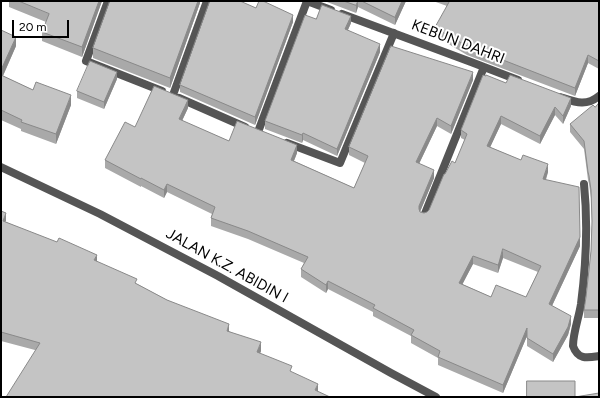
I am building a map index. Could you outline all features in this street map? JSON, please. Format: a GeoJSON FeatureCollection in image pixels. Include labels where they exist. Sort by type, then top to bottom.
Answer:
{"type":"FeatureCollection","features":[{"type":"Feature","properties":{"kind":"street"},"geometry":{"type":"LineString","coordinates":[[108,1],[86,61],[262,134],[307,1]]}},
{"type":"Feature","properties":{"kind":"street"},"geometry":{"type":"LineString","coordinates":[[173,96],[207,1]]}},
{"type":"Feature","properties":{"kind":"street","name":"KEBUN DAHRI"},"geometry":{"type":"LineString","coordinates":[[307,1],[528,84]]}},
{"type":"Feature","properties":{"kind":"street"},"geometry":{"type":"LineString","coordinates":[[281,141],[340,163],[394,33]]}},
{"type":"Feature","properties":{"kind":"street"},"geometry":{"type":"LineString","coordinates":[[424,216],[484,67]]}},
{"type":"Feature","properties":{"kind":"street"},"geometry":{"type":"LineString","coordinates":[[550,92],[580,103],[588,102],[599,96]]}},
{"type":"Feature","properties":{"kind":"street","name":"JALAN K.Z. ABIDIN I"},"geometry":{"type":"LineString","coordinates":[[1,167],[100,214],[218,276],[426,394],[436,397]]}},
{"type":"Feature","properties":{"kind":"street"},"geometry":{"type":"LineString","coordinates":[[584,184],[586,198],[586,224],[584,279],[581,305],[573,346],[576,352],[582,357],[587,358],[599,356]]}},
{"type":"Feature","properties":{"kind":"building"},"geometry":{"type":"Polygon","coordinates":[[[19,1],[99,1],[82,47],[42,32],[49,14],[19,1]]]}},
{"type":"Feature","properties":{"kind":"building"},"geometry":{"type":"Polygon","coordinates":[[[110,1],[198,1],[170,78],[93,48],[110,1]]]}},
{"type":"Feature","properties":{"kind":"building"},"geometry":{"type":"Polygon","coordinates":[[[210,1],[240,1],[256,8],[259,1],[263,1],[293,15],[255,117],[180,85],[210,1]]]}},
{"type":"Feature","properties":{"kind":"building"},"geometry":{"type":"Polygon","coordinates":[[[344,1],[358,1],[356,5],[344,1]]]}},
{"type":"Feature","properties":{"kind":"building"},"geometry":{"type":"Polygon","coordinates":[[[362,1],[402,1],[395,17],[362,1]]]}},
{"type":"Feature","properties":{"kind":"building"},"geometry":{"type":"Polygon","coordinates":[[[450,1],[599,1],[599,61],[588,55],[575,88],[467,46],[435,28],[450,1]]]}},
{"type":"Feature","properties":{"kind":"building"},"geometry":{"type":"Polygon","coordinates":[[[322,5],[351,16],[345,29],[380,44],[337,149],[303,133],[302,135],[265,121],[305,15],[316,19],[322,5]]]}},
{"type":"Feature","properties":{"kind":"building"},"geometry":{"type":"Polygon","coordinates":[[[1,30],[16,37],[1,70],[1,30]]]}},
{"type":"Feature","properties":{"kind":"building"},"geometry":{"type":"Polygon","coordinates":[[[391,46],[473,72],[451,126],[437,118],[416,162],[434,170],[419,206],[420,212],[424,213],[429,210],[444,174],[452,161],[455,163],[467,134],[461,130],[483,75],[506,83],[510,75],[571,98],[563,116],[555,107],[540,136],[501,116],[487,146],[521,160],[523,155],[548,164],[543,179],[579,187],[580,237],[549,304],[571,316],[568,327],[553,354],[527,338],[527,328],[503,385],[438,357],[440,351],[411,335],[414,330],[373,308],[375,305],[328,281],[326,285],[301,269],[308,257],[248,231],[211,218],[215,207],[167,184],[164,190],[105,160],[125,122],[135,127],[154,86],[188,100],[179,119],[229,141],[237,121],[297,145],[291,160],[354,188],[368,156],[349,147],[391,46]],[[503,249],[498,265],[473,256],[459,283],[491,297],[496,285],[526,297],[541,266],[503,249]]]}},
{"type":"Feature","properties":{"kind":"building"},"geometry":{"type":"Polygon","coordinates":[[[90,61],[117,72],[104,102],[77,91],[90,61]]]}},
{"type":"Feature","properties":{"kind":"building"},"geometry":{"type":"Polygon","coordinates":[[[1,75],[33,90],[36,82],[71,95],[56,134],[21,122],[22,120],[1,110],[1,75]]]}},
{"type":"Feature","properties":{"kind":"building"},"geometry":{"type":"Polygon","coordinates":[[[599,103],[599,310],[584,310],[591,251],[591,190],[584,141],[570,124],[593,105],[595,107],[599,103]]]}},
{"type":"Feature","properties":{"kind":"building"},"geometry":{"type":"Polygon","coordinates":[[[1,211],[6,213],[3,221],[57,242],[59,238],[97,255],[94,260],[137,279],[135,283],[167,300],[229,324],[227,331],[261,342],[257,352],[292,366],[290,371],[318,384],[315,390],[330,397],[6,397],[40,343],[1,332],[1,211]]]}},
{"type":"Feature","properties":{"kind":"building"},"geometry":{"type":"Polygon","coordinates":[[[527,381],[575,381],[575,397],[527,397],[527,381]]]}},
{"type":"Feature","properties":{"kind":"building"},"geometry":{"type":"Polygon","coordinates":[[[599,393],[599,397],[575,397],[599,393]]]}}]}
